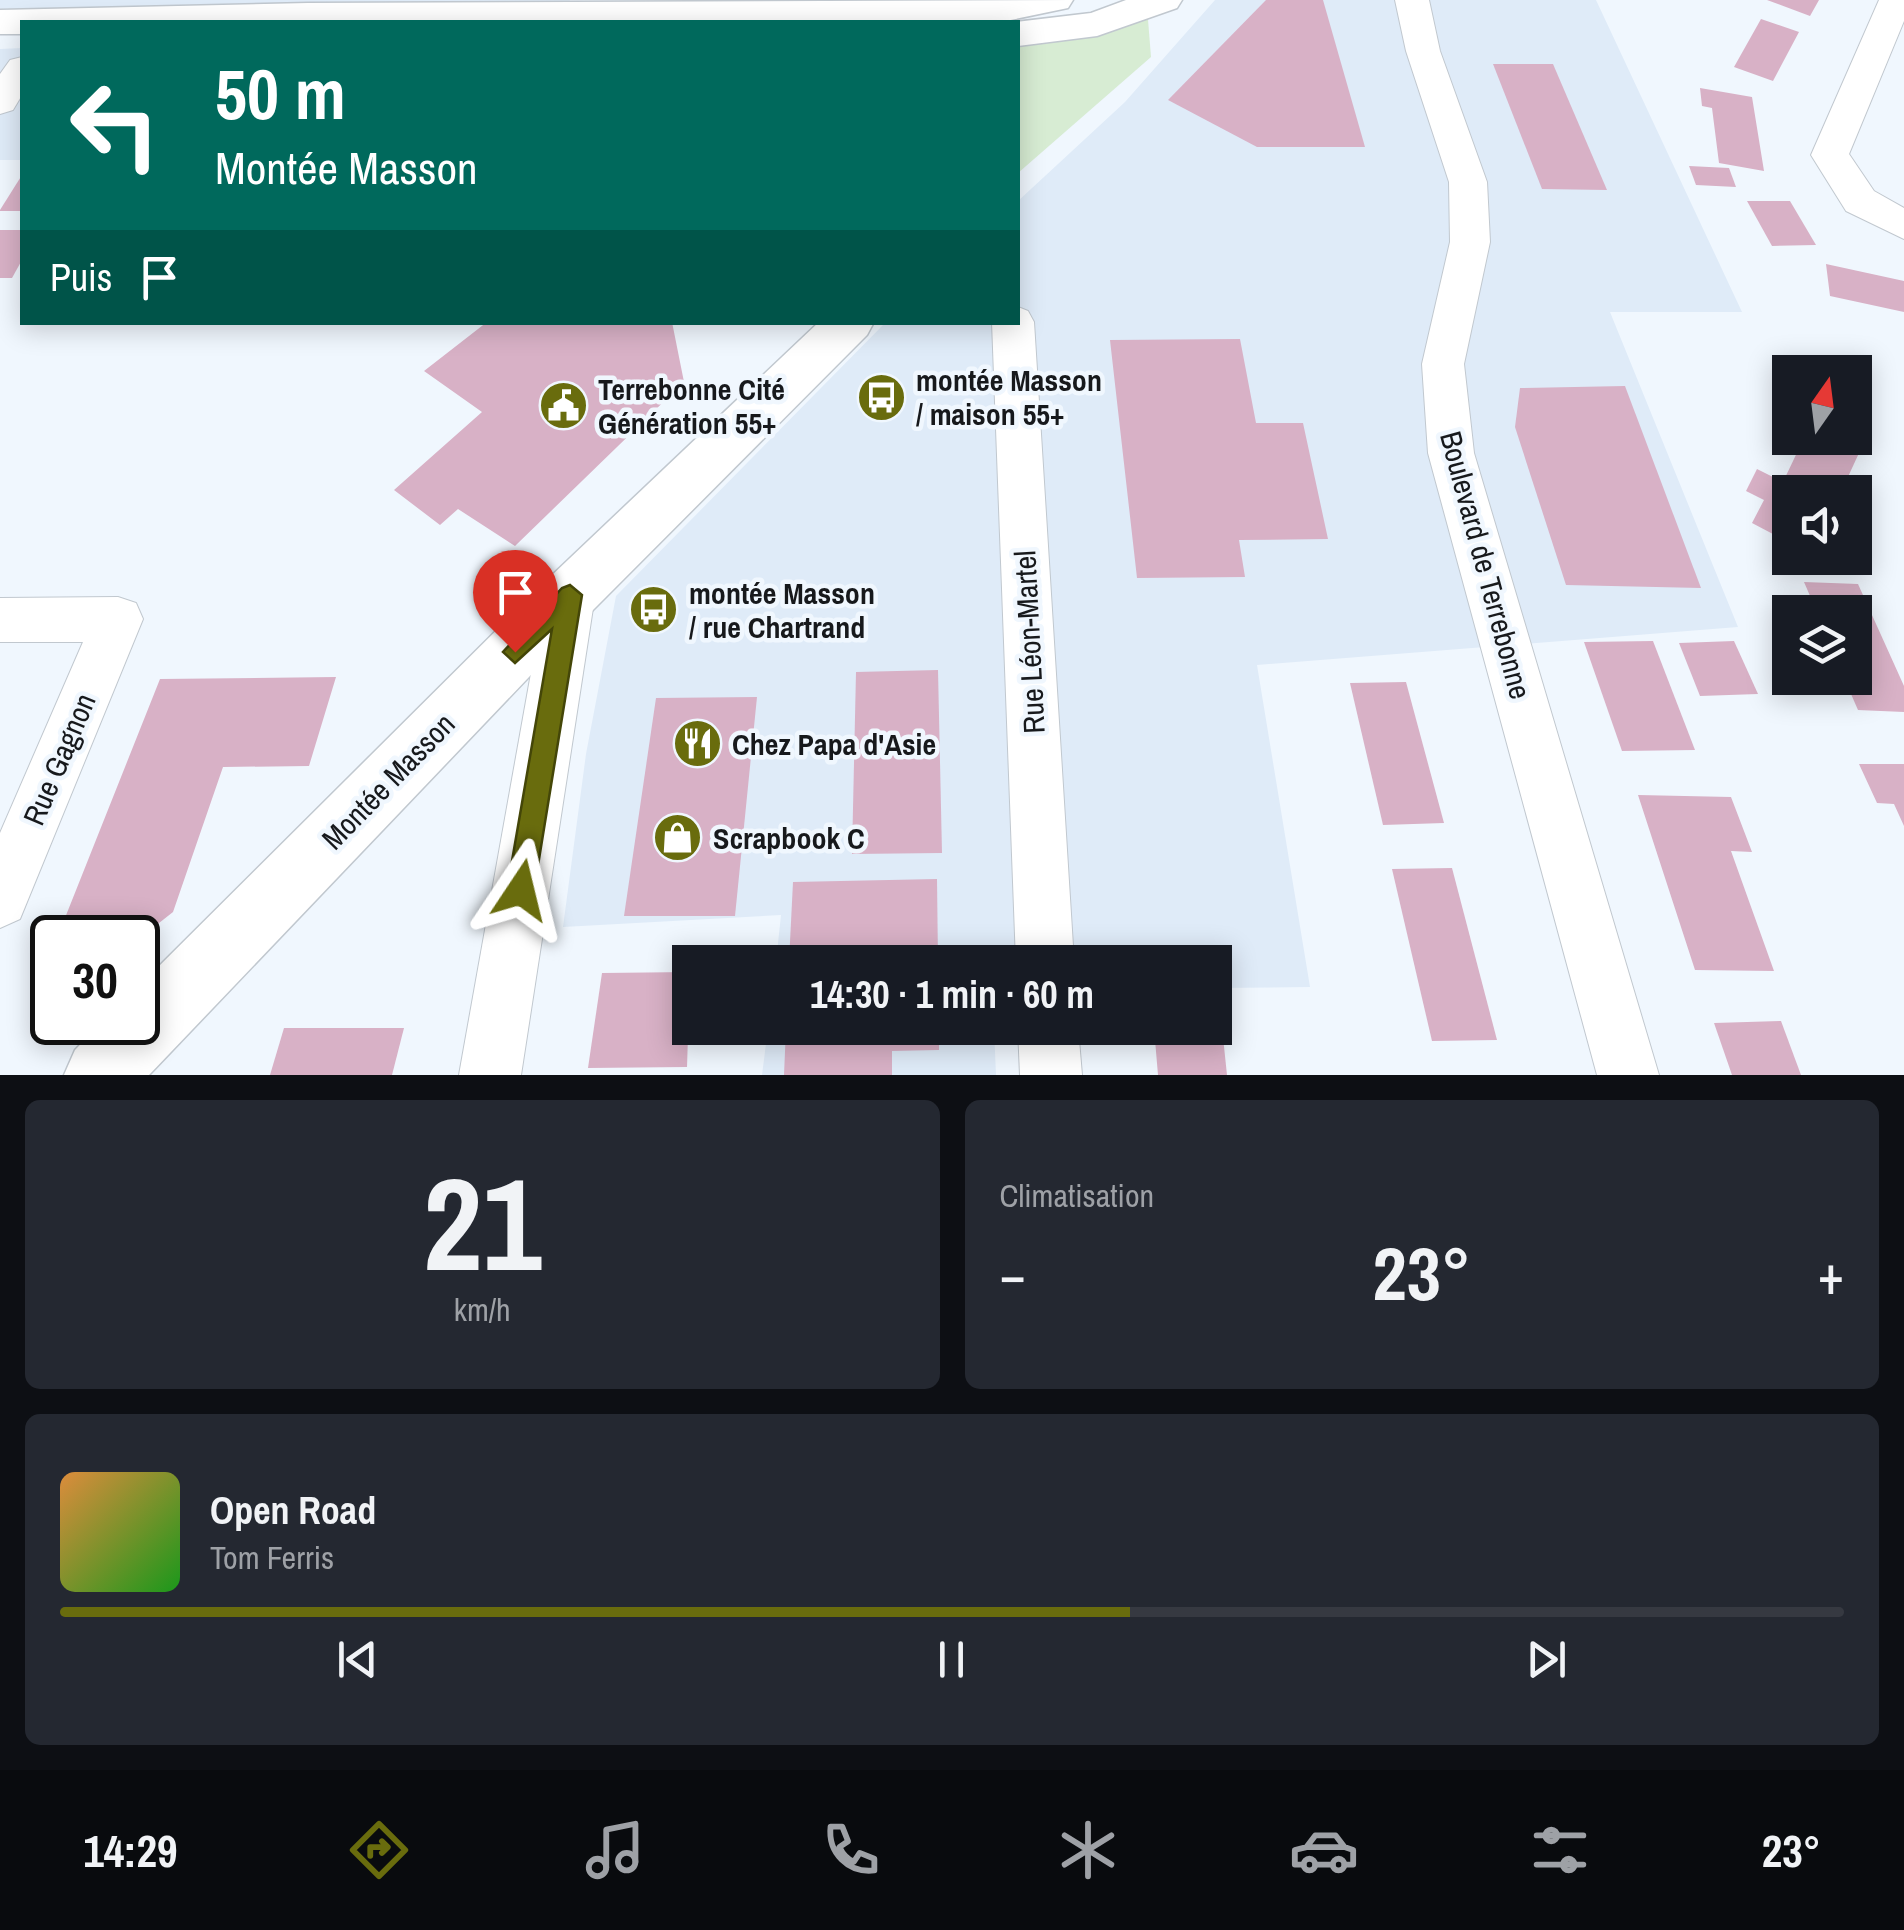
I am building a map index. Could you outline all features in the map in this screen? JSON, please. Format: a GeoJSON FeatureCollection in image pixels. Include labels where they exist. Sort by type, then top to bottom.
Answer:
{"type":"FeatureCollection","features":[{"type":"Feature","properties":{"kind":"main road"},"geometry":{"type":"LineString","coordinates":[[55,20],[566,13],[989,13],[1054,0]]}},
{"type":"Feature","properties":{"kind":"main road"},"geometry":{"type":"LineString","coordinates":[[1020,34],[1098,24],[1163,0]]}},
{"type":"Feature","properties":{"kind":"main road","name":"Montée Masson"},"geometry":{"type":"LineString","coordinates":[[100,1075],[570,595],[847,325]]}},
{"type":"Feature","properties":{"kind":"street","name":"Boulevard de Terrebonne"},"geometry":{"type":"LineString","coordinates":[[1396,0],[1423,51]]}},
{"type":"Feature","properties":{"kind":"street","name":"Boulevard de Terrebonne"},"geometry":{"type":"LineString","coordinates":[[1412,0],[1423,51],[1468,182],[1470,242],[1442,364],[1451,453],[1628,1075]]}},
{"type":"Feature","properties":{"kind":"street"},"geometry":{"type":"LineString","coordinates":[[1894,19],[1830,155],[1860,201],[1904,225]]}},
{"type":"Feature","properties":{"kind":"street"},"geometry":{"type":"LineString","coordinates":[[0,102],[20,71]]}},
{"type":"Feature","properties":{"kind":"street","name":"Rue Léon-Martel"},"geometry":{"type":"LineString","coordinates":[[1014,325],[1044,945]]}},
{"type":"Feature","properties":{"kind":"street"},"geometry":{"type":"LineString","coordinates":[[490,1075],[570,595]]}},
{"type":"Feature","properties":{"kind":"street","name":"Rue Gagnon"},"geometry":{"type":"LineString","coordinates":[[0,620],[118,620],[0,900]]}},
{"type":"Feature","properties":{"kind":"street"},"geometry":{"type":"LineString","coordinates":[[1049,1045],[1050,1075]]}},
{"type":"Feature","properties":{"kind":"shaded area"},"geometry":{"type":"Polygon","coordinates":[[[0,0],[570,0],[565,16],[0,22],[0,0]]]}},
{"type":"Feature","properties":{"kind":"shaded area"},"geometry":{"type":"Polygon","coordinates":[[[1215,0],[1596,0],[1742,312],[1610,312],[1738,627],[1257,665],[1310,987],[1232,988],[1232,945],[778,945],[781,915],[563,927],[586,754],[616,596],[883,325],[1020,325],[1020,199],[1125,102],[1215,0]]]}},
{"type":"Feature","properties":{"kind":"shaded area"},"geometry":{"type":"Polygon","coordinates":[[[20,48],[20,160],[0,160],[0,49],[20,48]]]}},
{"type":"Feature","properties":{"kind":"shaded area"},"geometry":{"type":"Polygon","coordinates":[[[766,1045],[995,1045],[996,1075],[762,1075],[766,1045]]]}},
{"type":"Feature","properties":{"kind":"green space"},"geometry":{"type":"Polygon","coordinates":[[[1147,7],[1151,57],[1020,171],[1020,34],[1147,7]]]}},
{"type":"Feature","properties":{"kind":"building"},"geometry":{"type":"Polygon","coordinates":[[[1266,0],[1323,0],[1365,147],[1257,147],[1168,100],[1266,0]]]}},
{"type":"Feature","properties":{"kind":"building"},"geometry":{"type":"Polygon","coordinates":[[[1767,0],[1819,0],[1810,16],[1767,0]]]}},
{"type":"Feature","properties":{"kind":"building"},"geometry":{"type":"Polygon","coordinates":[[[1761,19],[1799,32],[1773,81],[1734,67],[1761,19]]]}},
{"type":"Feature","properties":{"kind":"building"},"geometry":{"type":"Polygon","coordinates":[[[1493,64],[1553,64],[1607,190],[1542,189],[1493,64]]]}},
{"type":"Feature","properties":{"kind":"building"},"geometry":{"type":"Polygon","coordinates":[[[1700,88],[1752,97],[1764,171],[1719,163],[1712,108],[1702,106],[1700,88]]]}},
{"type":"Feature","properties":{"kind":"building"},"geometry":{"type":"Polygon","coordinates":[[[1689,166],[1729,168],[1736,187],[1696,185],[1689,166]]]}},
{"type":"Feature","properties":{"kind":"building"},"geometry":{"type":"Polygon","coordinates":[[[20,178],[20,211],[0,210],[20,178]]]}},
{"type":"Feature","properties":{"kind":"building"},"geometry":{"type":"Polygon","coordinates":[[[1747,201],[1790,201],[1816,245],[1772,246],[1747,201]]]}},
{"type":"Feature","properties":{"kind":"building"},"geometry":{"type":"Polygon","coordinates":[[[0,230],[20,230],[20,264],[12,278],[0,278],[0,230]]]}},
{"type":"Feature","properties":{"kind":"building"},"geometry":{"type":"Polygon","coordinates":[[[1826,264],[1904,281],[1904,312],[1830,296],[1826,264]]]}},
{"type":"Feature","properties":{"kind":"building"},"geometry":{"type":"Polygon","coordinates":[[[483,325],[673,325],[684,382],[515,546],[458,509],[440,525],[394,490],[482,412],[424,371],[483,325]]]}},
{"type":"Feature","properties":{"kind":"building"},"geometry":{"type":"Polygon","coordinates":[[[1240,339],[1256,423],[1303,423],[1328,539],[1239,540],[1245,577],[1137,578],[1110,340],[1240,339]]]}},
{"type":"Feature","properties":{"kind":"building"},"geometry":{"type":"Polygon","coordinates":[[[1625,386],[1701,588],[1566,585],[1515,427],[1520,388],[1625,386]]]}},
{"type":"Feature","properties":{"kind":"building"},"geometry":{"type":"Polygon","coordinates":[[[1796,455],[1858,455],[1849,475],[1786,475],[1796,455]]]}},
{"type":"Feature","properties":{"kind":"building"},"geometry":{"type":"Polygon","coordinates":[[[1757,469],[1772,476],[1772,534],[1752,523],[1764,500],[1746,491],[1757,469]]]}},
{"type":"Feature","properties":{"kind":"building"},"geometry":{"type":"Polygon","coordinates":[[[1804,582],[1858,584],[1863,595],[1810,595],[1804,582]]]}},
{"type":"Feature","properties":{"kind":"building"},"geometry":{"type":"Polygon","coordinates":[[[1872,615],[1904,686],[1904,712],[1858,710],[1851,695],[1872,695],[1872,615]]]}},
{"type":"Feature","properties":{"kind":"building"},"geometry":{"type":"Polygon","coordinates":[[[1653,641],[1695,750],[1622,751],[1584,642],[1653,641]]]}},
{"type":"Feature","properties":{"kind":"building"},"geometry":{"type":"Polygon","coordinates":[[[1734,641],[1758,694],[1700,696],[1679,643],[1734,641]]]}},
{"type":"Feature","properties":{"kind":"building"},"geometry":{"type":"Polygon","coordinates":[[[938,670],[942,853],[852,854],[856,672],[938,670]]]}},
{"type":"Feature","properties":{"kind":"building"},"geometry":{"type":"Polygon","coordinates":[[[336,677],[309,766],[223,767],[173,912],[160,922],[160,915],[66,915],[160,679],[336,677]]]}},
{"type":"Feature","properties":{"kind":"building"},"geometry":{"type":"Polygon","coordinates":[[[1406,682],[1444,823],[1383,825],[1350,683],[1406,682]]]}},
{"type":"Feature","properties":{"kind":"building"},"geometry":{"type":"Polygon","coordinates":[[[757,697],[735,916],[624,916],[656,698],[757,697]]]}},
{"type":"Feature","properties":{"kind":"building"},"geometry":{"type":"Polygon","coordinates":[[[1859,764],[1904,764],[1904,826],[1894,804],[1877,803],[1859,764]]]}},
{"type":"Feature","properties":{"kind":"building"},"geometry":{"type":"Polygon","coordinates":[[[1638,795],[1731,797],[1752,852],[1731,851],[1774,971],[1695,970],[1638,795]]]}},
{"type":"Feature","properties":{"kind":"building"},"geometry":{"type":"Polygon","coordinates":[[[1452,868],[1497,1040],[1432,1041],[1392,869],[1452,868]]]}},
{"type":"Feature","properties":{"kind":"building"},"geometry":{"type":"Polygon","coordinates":[[[937,879],[938,945],[790,945],[793,882],[937,879]]]}},
{"type":"Feature","properties":{"kind":"building"},"geometry":{"type":"Polygon","coordinates":[[[672,972],[672,1045],[688,1045],[687,1067],[588,1068],[602,973],[672,972]]]}},
{"type":"Feature","properties":{"kind":"building"},"geometry":{"type":"Polygon","coordinates":[[[1781,1021],[1801,1075],[1732,1075],[1714,1023],[1781,1021]]]}},
{"type":"Feature","properties":{"kind":"building"},"geometry":{"type":"Polygon","coordinates":[[[284,1028],[404,1028],[392,1075],[270,1075],[284,1028]]]}},
{"type":"Feature","properties":{"kind":"building"},"geometry":{"type":"Polygon","coordinates":[[[785,1045],[939,1045],[939,1050],[892,1051],[892,1075],[784,1075],[785,1045]]]}},
{"type":"Feature","properties":{"kind":"building"},"geometry":{"type":"Polygon","coordinates":[[[1155,1045],[1224,1045],[1227,1075],[1158,1075],[1155,1045]]]}},
{"type":"Feature","properties":{"kind":"place","name":"montée Masson / maison 55+"},"geometry":{"type":"Point","coordinates":[881,397]}},
{"type":"Feature","properties":{"kind":"place","name":"Terrebonne Cité Génération 55+"},"geometry":{"type":"Point","coordinates":[563,406]}},
{"type":"Feature","properties":{"kind":"place","name":"montée Masson / rue Chartrand"},"geometry":{"type":"Point","coordinates":[654,610]}},
{"type":"Feature","properties":{"kind":"place","name":"Chez Papa d'Asie"},"geometry":{"type":"Point","coordinates":[697,744]}},
{"type":"Feature","properties":{"kind":"place","name":"Scrapbook C"},"geometry":{"type":"Point","coordinates":[678,838]}},
{"type":"Feature","properties":{"kind":"route"},"geometry":{"type":"LineString","coordinates":[[515,652],[570,595],[521,890]]}}]}
